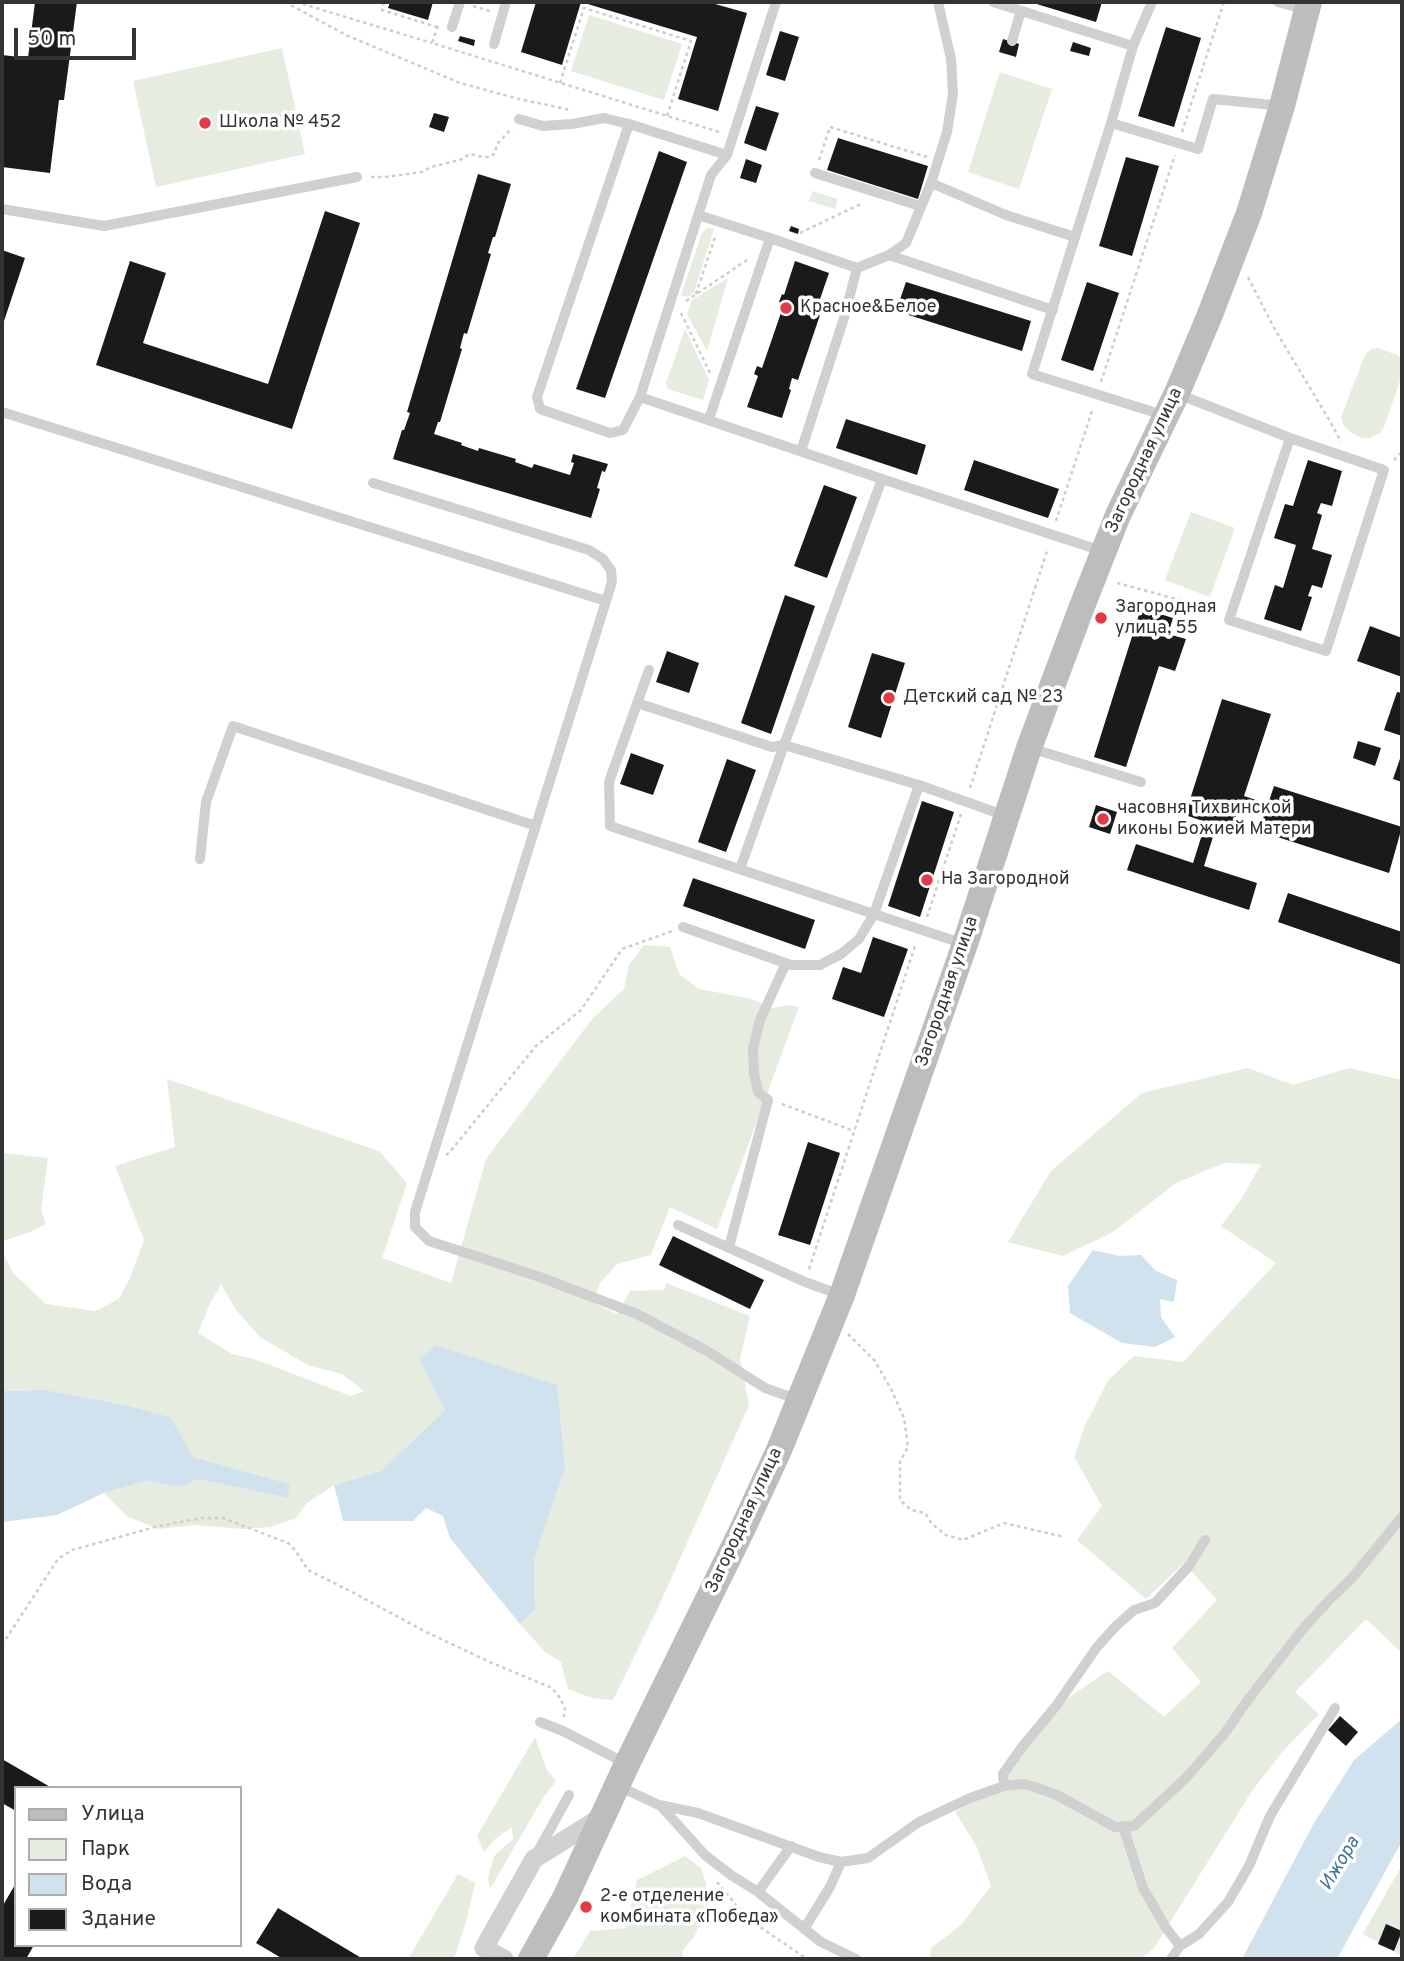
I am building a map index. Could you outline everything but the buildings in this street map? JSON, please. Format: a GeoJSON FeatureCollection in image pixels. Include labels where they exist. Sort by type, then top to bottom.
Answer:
{"type":"FeatureCollection","features":[{"type":"Feature","properties":{"kind":"main road","name":"Загородная улица"},"geometry":{"type":"LineString","coordinates":[[531,1959],[565,1898],[743,1528],[800,1400],[837,1307],[965,944],[1029,747],[1102,551],[1172,405],[1262,175],[1308,6]]}},
{"type":"Feature","properties":{"kind":"street"},"geometry":{"type":"LineString","coordinates":[[504,1959],[484,1948],[534,1859],[603,1816]]}},
{"type":"Feature","properties":{"kind":"lane"},"geometry":{"type":"LineString","coordinates":[[452,27],[460,2]]}},
{"type":"Feature","properties":{"kind":"lane"},"geometry":{"type":"LineString","coordinates":[[494,44],[506,2]]}},
{"type":"Feature","properties":{"kind":"lane"},"geometry":{"type":"LineString","coordinates":[[629,124],[537,397],[540,409],[610,433],[623,430],[640,397],[711,175],[727,155],[776,2]]}},
{"type":"Feature","properties":{"kind":"lane"},"geometry":{"type":"LineString","coordinates":[[698,215],[768,243],[782,242],[857,268],[889,255],[906,243],[931,183],[947,132],[953,93],[951,58],[938,2]]}},
{"type":"Feature","properties":{"kind":"lane"},"geometry":{"type":"LineString","coordinates":[[993,2],[1133,46]]}},
{"type":"Feature","properties":{"kind":"lane"},"geometry":{"type":"LineString","coordinates":[[1152,2],[1133,46],[1032,374],[1097,395],[1172,405],[1290,438],[1384,470],[1326,650],[1228,620],[1290,438]]}},
{"type":"Feature","properties":{"kind":"lane"},"geometry":{"type":"LineString","coordinates":[[1278,2],[1308,6]]}},
{"type":"Feature","properties":{"kind":"lane"},"geometry":{"type":"LineString","coordinates":[[1012,41],[1021,11]]}},
{"type":"Feature","properties":{"kind":"lane"},"geometry":{"type":"LineString","coordinates":[[1111,122],[1198,149],[1213,99],[1282,106]]}},
{"type":"Feature","properties":{"kind":"lane"},"geometry":{"type":"LineString","coordinates":[[519,119],[543,126],[604,118],[727,155]]}},
{"type":"Feature","properties":{"kind":"lane"},"geometry":{"type":"LineString","coordinates":[[815,173],[920,206]]}},
{"type":"Feature","properties":{"kind":"lane"},"geometry":{"type":"LineString","coordinates":[[2,209],[104,226],[358,177]]}},
{"type":"Feature","properties":{"kind":"lane"},"geometry":{"type":"LineString","coordinates":[[931,183],[1006,215],[1075,237]]}},
{"type":"Feature","properties":{"kind":"lane"},"geometry":{"type":"LineString","coordinates":[[709,419],[768,243]]}},
{"type":"Feature","properties":{"kind":"lane"},"geometry":{"type":"LineString","coordinates":[[889,255],[1053,310]]}},
{"type":"Feature","properties":{"kind":"lane"},"geometry":{"type":"LineString","coordinates":[[801,451],[844,318],[857,268]]}},
{"type":"Feature","properties":{"kind":"lane"},"geometry":{"type":"LineString","coordinates":[[640,397],[1102,551]]}},
{"type":"Feature","properties":{"kind":"lane"},"geometry":{"type":"LineString","coordinates":[[2,412],[606,601]]}},
{"type":"Feature","properties":{"kind":"lane"},"geometry":{"type":"LineString","coordinates":[[740,869],[882,479]]}},
{"type":"Feature","properties":{"kind":"lane"},"geometry":{"type":"LineString","coordinates":[[373,483],[589,550],[603,559],[611,570],[612,582],[430,1162],[415,1212],[415,1227],[429,1241],[537,1276],[637,1314],[708,1350],[765,1388],[800,1400]]}},
{"type":"Feature","properties":{"kind":"lane"},"geometry":{"type":"LineString","coordinates":[[649,670],[609,782],[610,826],[965,944]]}},
{"type":"Feature","properties":{"kind":"lane"},"geometry":{"type":"LineString","coordinates":[[637,703],[772,747],[785,745],[1007,816]]}},
{"type":"Feature","properties":{"kind":"lane"},"geometry":{"type":"LineString","coordinates":[[200,859],[206,802],[233,726],[536,826]]}},
{"type":"Feature","properties":{"kind":"lane"},"geometry":{"type":"LineString","coordinates":[[1029,747],[1141,782]]}},
{"type":"Feature","properties":{"kind":"lane"},"geometry":{"type":"LineString","coordinates":[[684,927],[786,963],[820,965],[841,954],[859,939],[874,914],[919,786]]}},
{"type":"Feature","properties":{"kind":"lane"},"geometry":{"type":"LineString","coordinates":[[729,1248],[768,1100],[758,1093],[753,1049],[760,1020],[786,963]]}},
{"type":"Feature","properties":{"kind":"lane"},"geometry":{"type":"LineString","coordinates":[[678,1225],[805,1282],[837,1307]]}},
{"type":"Feature","properties":{"kind":"lane"},"geometry":{"type":"LineString","coordinates":[[659,1805],[698,1813],[841,1863],[868,1858],[919,1822],[970,1798],[1004,1786],[1024,1784],[1055,1794],[1115,1827],[1134,1826],[1186,1778],[1225,1733],[1302,1630],[1352,1578],[1402,1517]]}},
{"type":"Feature","properties":{"kind":"lane"},"geometry":{"type":"LineString","coordinates":[[1004,1786],[1003,1774],[1056,1706],[1097,1647],[1135,1610],[1155,1603],[1189,1566],[1205,1540]]}},
{"type":"Feature","properties":{"kind":"lane"},"geometry":{"type":"LineString","coordinates":[[1171,1959],[1180,1946],[1199,1934],[1227,1902],[1249,1866],[1270,1816],[1335,1708]]}},
{"type":"Feature","properties":{"kind":"lane"},"geometry":{"type":"LineString","coordinates":[[540,1722],[563,1731],[622,1775],[659,1805],[705,1855],[731,1875],[758,1892],[821,1942],[856,1959]]}},
{"type":"Feature","properties":{"kind":"lane"},"geometry":{"type":"LineString","coordinates":[[534,1859],[569,1795]]}},
{"type":"Feature","properties":{"kind":"lane"},"geometry":{"type":"LineString","coordinates":[[1123,1826],[1143,1888],[1166,1928],[1180,1946]]}},
{"type":"Feature","properties":{"kind":"lane"},"geometry":{"type":"LineString","coordinates":[[758,1892],[791,1846]]}},
{"type":"Feature","properties":{"kind":"lane"},"geometry":{"type":"LineString","coordinates":[[804,1929],[830,1887],[841,1863]]}},
{"type":"Feature","properties":{"kind":"path"},"geometry":{"type":"LineString","coordinates":[[285,2],[346,35],[460,83],[604,118]]}},
{"type":"Feature","properties":{"kind":"path"},"geometry":{"type":"LineString","coordinates":[[296,2],[724,134]]}},
{"type":"Feature","properties":{"kind":"path"},"geometry":{"type":"LineString","coordinates":[[384,2],[382,10],[437,27]]}},
{"type":"Feature","properties":{"kind":"path"},"geometry":{"type":"LineString","coordinates":[[805,1282],[920,930],[928,916],[1224,2]]}},
{"type":"Feature","properties":{"kind":"path"},"geometry":{"type":"LineString","coordinates":[[472,5],[502,15]]}},
{"type":"Feature","properties":{"kind":"path"},"geometry":{"type":"LineString","coordinates":[[560,84],[584,8],[691,41],[667,116]]}},
{"type":"Feature","properties":{"kind":"path"},"geometry":{"type":"LineString","coordinates":[[432,43],[442,15]]}},
{"type":"Feature","properties":{"kind":"path"},"geometry":{"type":"LineString","coordinates":[[358,177],[411,175],[463,159],[469,154],[491,156],[495,153],[497,144],[519,119],[519,99]]}},
{"type":"Feature","properties":{"kind":"path"},"geometry":{"type":"LineString","coordinates":[[815,173],[830,127],[937,161]]}},
{"type":"Feature","properties":{"kind":"path"},"geometry":{"type":"LineString","coordinates":[[782,242],[882,194]]}},
{"type":"Feature","properties":{"kind":"path"},"geometry":{"type":"LineString","coordinates":[[696,294],[720,222]]}},
{"type":"Feature","properties":{"kind":"path"},"geometry":{"type":"LineString","coordinates":[[718,392],[678,306],[768,243]]}},
{"type":"Feature","properties":{"kind":"path"},"geometry":{"type":"LineString","coordinates":[[1234,252],[1348,458]]}},
{"type":"Feature","properties":{"kind":"path"},"geometry":{"type":"LineString","coordinates":[[1117,583],[1232,611]]}},
{"type":"Feature","properties":{"kind":"path"},"geometry":{"type":"LineString","coordinates":[[430,1162],[449,1153],[536,1046],[580,1010],[622,949],[684,927]]}},
{"type":"Feature","properties":{"kind":"path"},"geometry":{"type":"LineString","coordinates":[[768,1100],[854,1130]]}},
{"type":"Feature","properties":{"kind":"path"},"geometry":{"type":"LineString","coordinates":[[837,1307],[875,1361],[904,1418],[908,1447],[900,1462],[900,1500],[911,1510],[925,1513],[932,1524],[946,1535],[963,1540],[1004,1523],[1064,1537]]}},
{"type":"Feature","properties":{"kind":"path"},"geometry":{"type":"LineString","coordinates":[[2,1646],[58,1559],[72,1550],[159,1526],[202,1518],[223,1518],[288,1544],[295,1549],[308,1570],[426,1632],[552,1688],[565,1709],[563,1731]]}},
{"type":"Feature","properties":{"kind":"path"},"geometry":{"type":"LineString","coordinates":[[705,1855],[715,1879],[737,1906],[760,1927],[807,1959]]}},
{"type":"Feature","properties":{"kind":"green space"},"geometry":{"type":"Polygon","coordinates":[[[589,15],[682,44],[664,100],[571,71],[589,15]]]}},
{"type":"Feature","properties":{"kind":"green space"},"geometry":{"type":"Polygon","coordinates":[[[282,48],[305,154],[156,187],[133,81],[282,48]]]}},
{"type":"Feature","properties":{"kind":"green space"},"geometry":{"type":"Polygon","coordinates":[[[1000,72],[1052,89],[1019,189],[968,172],[1000,72]]]}},
{"type":"Feature","properties":{"kind":"green space"},"geometry":{"type":"Polygon","coordinates":[[[813,191],[838,199],[835,209],[809,201],[813,191]]]}},
{"type":"Feature","properties":{"kind":"green space"},"geometry":{"type":"Polygon","coordinates":[[[707,228],[714,229],[694,292],[688,297],[681,295],[702,233],[707,228]]]}},
{"type":"Feature","properties":{"kind":"green space"},"geometry":{"type":"Polygon","coordinates":[[[728,278],[707,351],[687,314],[692,300],[728,278]]]}},
{"type":"Feature","properties":{"kind":"green space"},"geometry":{"type":"Polygon","coordinates":[[[685,329],[709,380],[703,400],[668,389],[666,383],[685,329]]]}},
{"type":"Feature","properties":{"kind":"green space"},"geometry":{"type":"Polygon","coordinates":[[[1378,348],[1397,355],[1402,360],[1402,375],[1384,427],[1380,433],[1361,438],[1344,426],[1341,417],[1365,355],[1371,349],[1378,348]]]}},
{"type":"Feature","properties":{"kind":"green space"},"geometry":{"type":"Polygon","coordinates":[[[1191,512],[1235,528],[1210,597],[1165,580],[1191,512]]]}},
{"type":"Feature","properties":{"kind":"green space"},"geometry":{"type":"Polygon","coordinates":[[[644,945],[670,947],[679,974],[699,989],[748,998],[773,1008],[789,1005],[799,1007],[717,1229],[670,1207],[651,1255],[617,1264],[600,1283],[593,1303],[617,1314],[630,1291],[664,1290],[666,1283],[750,1316],[740,1359],[749,1405],[656,1612],[613,1700],[592,1698],[568,1689],[561,1662],[545,1652],[520,1624],[535,1610],[534,1559],[565,1469],[419,1360],[445,1410],[381,1471],[334,1485],[307,1503],[296,1518],[271,1527],[243,1529],[196,1525],[159,1529],[128,1517],[104,1493],[147,1481],[180,1487],[199,1479],[288,1498],[290,1484],[193,1457],[169,1417],[126,1405],[46,1390],[2,1391],[2,1251],[13,1273],[46,1304],[95,1311],[119,1299],[144,1240],[115,1166],[175,1147],[167,1079],[379,1151],[407,1183],[382,1258],[451,1283],[486,1159],[593,1018],[624,989],[629,965],[644,945]],[[221,1284],[198,1333],[232,1354],[254,1359],[351,1396],[364,1391],[342,1374],[308,1365],[260,1337],[236,1310],[221,1284]]]}},
{"type":"Feature","properties":{"kind":"green space"},"geometry":{"type":"Polygon","coordinates":[[[1248,1068],[1293,1085],[1349,1068],[1402,1080],[1402,1653],[1366,1619],[1295,1692],[1319,1714],[1283,1751],[1252,1791],[1154,1948],[1141,1959],[930,1959],[931,1948],[961,1925],[991,1886],[976,1845],[955,1812],[994,1789],[1044,1714],[1108,1671],[1164,1717],[1201,1682],[1172,1648],[1217,1600],[1184,1563],[1146,1599],[1077,1540],[1102,1506],[1074,1457],[1086,1423],[1109,1379],[1134,1356],[1183,1362],[1276,1263],[1221,1226],[1240,1201],[1261,1164],[1224,1163],[1176,1183],[1113,1232],[1063,1256],[1008,1242],[1051,1171],[1142,1093],[1248,1068]]]}},
{"type":"Feature","properties":{"kind":"green space"},"geometry":{"type":"Polygon","coordinates":[[[2,1153],[48,1158],[41,1210],[46,1224],[2,1241],[2,1153]]]}},
{"type":"Feature","properties":{"kind":"green space"},"geometry":{"type":"Polygon","coordinates":[[[535,1737],[547,1770],[556,1781],[543,1798],[490,1889],[488,1878],[494,1856],[513,1839],[512,1827],[495,1839],[484,1852],[477,1836],[535,1737]]]}},
{"type":"Feature","properties":{"kind":"green space"},"geometry":{"type":"Polygon","coordinates":[[[685,1856],[701,1868],[706,1884],[707,1909],[694,1937],[683,1950],[682,1959],[573,1959],[590,1931],[626,1928],[637,1880],[685,1856]]]}},
{"type":"Feature","properties":{"kind":"green space"},"geometry":{"type":"Polygon","coordinates":[[[1402,1865],[1402,1956],[1363,1934],[1402,1865]]]}},
{"type":"Feature","properties":{"kind":"green space"},"geometry":{"type":"Polygon","coordinates":[[[458,1874],[475,1883],[454,1959],[408,1959],[458,1874]]]}},
{"type":"Feature","properties":{"kind":"water"},"geometry":{"type":"Polygon","coordinates":[[[1093,1250],[1119,1256],[1141,1255],[1156,1271],[1177,1280],[1174,1302],[1160,1299],[1161,1317],[1175,1337],[1155,1347],[1122,1343],[1070,1313],[1068,1286],[1093,1250]]]}},
{"type":"Feature","properties":{"kind":"water"},"geometry":{"type":"Polygon","coordinates":[[[435,1345],[557,1385],[565,1469],[534,1559],[535,1610],[520,1624],[450,1538],[443,1516],[426,1508],[413,1521],[343,1521],[334,1485],[381,1471],[445,1410],[419,1360],[435,1345]]]}},
{"type":"Feature","properties":{"kind":"water"},"geometry":{"type":"Polygon","coordinates":[[[46,1390],[126,1405],[170,1417],[193,1457],[290,1484],[288,1498],[199,1479],[180,1487],[147,1481],[104,1493],[57,1515],[2,1522],[2,1391],[46,1390]]]}},
{"type":"Feature","properties":{"kind":"water","name":"Ижора"},"geometry":{"type":"Polygon","coordinates":[[[1402,1719],[1402,1841],[1337,1959],[1242,1959],[1314,1823],[1354,1760],[1402,1719]]]}},
{"type":"Feature","properties":{"kind":"place","name":"Школа № 452"},"geometry":{"type":"Point","coordinates":[205,123]}},
{"type":"Feature","properties":{"kind":"place","name":"Красное&Белое"},"geometry":{"type":"Point","coordinates":[786,308]}},
{"type":"Feature","properties":{"kind":"place","name":"Загородная улица, 55"},"geometry":{"type":"Point","coordinates":[1101,618]}},
{"type":"Feature","properties":{"kind":"place","name":"Детский сад № 23"},"geometry":{"type":"Point","coordinates":[889,698]}},
{"type":"Feature","properties":{"kind":"place","name":"часовня Тихвинской иконы Божией Матери"},"geometry":{"type":"Point","coordinates":[1103,819]}},
{"type":"Feature","properties":{"kind":"place","name":"На Загородной"},"geometry":{"type":"Point","coordinates":[927,880]}},
{"type":"Feature","properties":{"kind":"place","name":"2-е отделение комбината «Победа»"},"geometry":{"type":"Point","coordinates":[586,1907]}}]}
